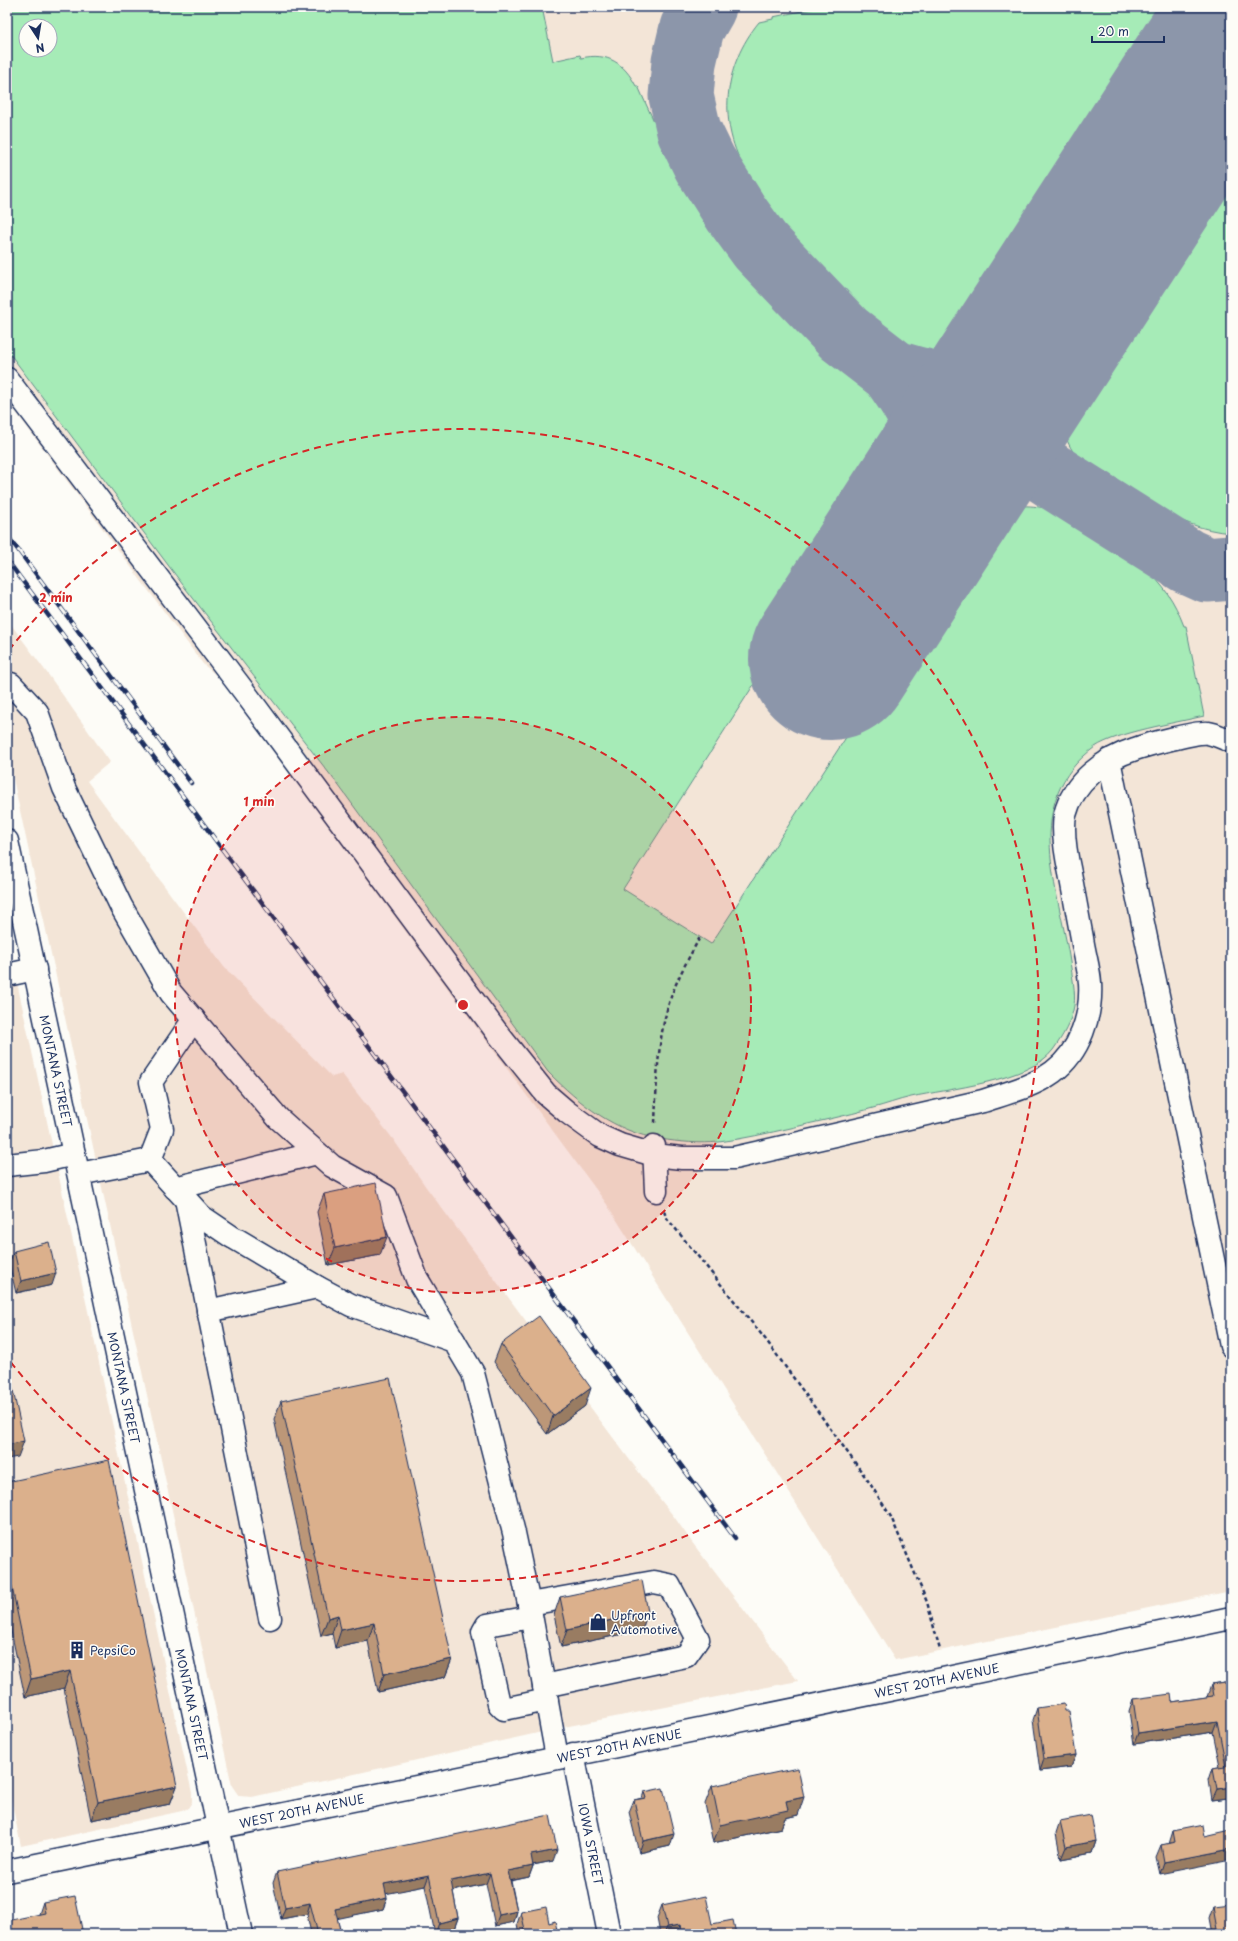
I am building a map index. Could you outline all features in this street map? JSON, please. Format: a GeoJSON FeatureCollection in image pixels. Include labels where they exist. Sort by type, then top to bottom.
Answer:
{"type":"FeatureCollection","features":[{"type":"Feature","properties":{"kind":"street"},"geometry":{"type":"LineString","coordinates":[[7,379],[243,690],[499,1035],[546,1094],[566,1112],[600,1136],[620,1145],[654,1150],[682,1158],[734,1158],[983,1101],[1017,1090],[1053,1071],[1069,1055],[1081,1036],[1089,1008],[1090,983],[1067,860],[1064,828],[1065,815],[1078,787],[1109,760],[1121,754],[1150,744],[1207,732],[1231,741]]}},
{"type":"Feature","properties":{"kind":"street","name":"IOWA STREET"},"geometry":{"type":"LineString","coordinates":[[7,684],[11,684],[38,712],[64,788],[121,906],[171,993],[278,1118],[332,1166],[386,1196],[417,1279],[473,1373],[514,1533],[546,1693],[565,1756],[609,1934]]}},
{"type":"Feature","properties":{"kind":"street"},"geometry":{"type":"LineString","coordinates":[[1109,760],[1231,1346]]}},
{"type":"Feature","properties":{"kind":"street","name":"MONTANA STREET"},"geometry":{"type":"LineString","coordinates":[[7,840],[241,1934]]}},
{"type":"Feature","properties":{"kind":"street"},"geometry":{"type":"LineString","coordinates":[[7,975],[35,969]]}},
{"type":"Feature","properties":{"kind":"street"},"geometry":{"type":"LineString","coordinates":[[150,1160],[162,1129],[151,1082],[194,1020]]}},
{"type":"Feature","properties":{"kind":"street"},"geometry":{"type":"LineString","coordinates":[[654,1150],[656,1191]]}},
{"type":"Feature","properties":{"kind":"street"},"geometry":{"type":"LineString","coordinates":[[180,1194],[317,1153]]}},
{"type":"Feature","properties":{"kind":"street"},"geometry":{"type":"LineString","coordinates":[[7,1165],[44,1160],[76,1164],[150,1160]]}},
{"type":"Feature","properties":{"kind":"street"},"geometry":{"type":"LineString","coordinates":[[150,1160],[201,1216],[234,1238],[317,1287],[351,1305],[454,1342]]}},
{"type":"Feature","properties":{"kind":"street"},"geometry":{"type":"LineString","coordinates":[[180,1194],[208,1311],[270,1618]]}},
{"type":"Feature","properties":{"kind":"street"},"geometry":{"type":"LineString","coordinates":[[208,1311],[317,1287]]}},
{"type":"Feature","properties":{"kind":"street"},"geometry":{"type":"LineString","coordinates":[[654,1582],[669,1585],[698,1639],[686,1656],[546,1693],[504,1710],[499,1704],[483,1632],[487,1625],[530,1611],[654,1582]]}},
{"type":"Feature","properties":{"kind":"street","name":"WEST 20TH AVENUE"},"geometry":{"type":"LineString","coordinates":[[7,1871],[938,1680],[1231,1618]]}},
{"type":"Feature","properties":{"kind":"path"},"geometry":{"type":"LineString","coordinates":[[654,1150],[661,1042],[666,1012],[683,968],[700,937]]}},
{"type":"Feature","properties":{"kind":"path"},"geometry":{"type":"LineString","coordinates":[[656,1191],[666,1217],[766,1340],[869,1482],[891,1517],[927,1602],[940,1650]]}},
{"type":"Feature","properties":{"kind":"shaded area"},"geometry":{"type":"Polygon","coordinates":[[[7,7],[1231,7],[1231,1591],[895,1660],[606,1203],[219,678],[203,664],[7,400],[7,7]]]}},
{"type":"Feature","properties":{"kind":"shaded area"},"geometry":{"type":"Polygon","coordinates":[[[7,619],[110,762],[87,781],[224,967],[332,1077],[342,1074],[393,1139],[426,1187],[641,1475],[798,1681],[569,1726],[252,1797],[239,1796],[232,1786],[9,760],[7,758],[7,619]]]}},
{"type":"Feature","properties":{"kind":"shaded area"},"geometry":{"type":"Polygon","coordinates":[[[7,936],[192,1793],[192,1802],[188,1808],[182,1811],[21,1846],[7,1780],[7,936]]]}},
{"type":"Feature","properties":{"kind":"green space"},"geometry":{"type":"Polygon","coordinates":[[[7,7],[542,7],[553,61],[580,55],[581,58],[607,58],[620,65],[626,71],[636,86],[638,86],[667,147],[700,206],[739,262],[760,288],[807,336],[832,358],[881,395],[894,411],[899,435],[899,453],[895,464],[623,889],[711,944],[990,517],[1010,508],[1017,506],[1030,506],[1045,508],[1144,567],[1163,587],[1176,608],[1184,626],[1186,626],[1204,716],[1132,732],[1095,747],[1072,769],[1058,793],[1051,820],[1050,847],[1053,876],[1073,978],[1074,1006],[1069,1023],[1057,1045],[1042,1061],[1026,1069],[987,1082],[911,1097],[853,1114],[791,1128],[728,1141],[712,1143],[682,1142],[644,1135],[613,1123],[599,1115],[573,1095],[548,1072],[339,786],[186,589],[7,350],[7,7]]]}},
{"type":"Feature","properties":{"kind":"green space"},"geometry":{"type":"Polygon","coordinates":[[[821,7],[1191,7],[972,343],[947,355],[937,357],[926,356],[906,346],[871,318],[831,281],[795,241],[761,198],[745,175],[747,173],[737,154],[731,135],[728,115],[728,96],[731,76],[747,39],[759,22],[773,19],[773,17],[821,7]]]}},
{"type":"Feature","properties":{"kind":"green space"},"geometry":{"type":"Polygon","coordinates":[[[1231,139],[1231,533],[1210,530],[1170,516],[1133,495],[1080,460],[1071,448],[1064,432],[1062,424],[1062,408],[1063,401],[1068,392],[1231,139]]]}},
{"type":"Feature","properties":{"kind":"building"},"geometry":{"type":"Polygon","coordinates":[[[7,1062],[11,1082],[7,1083],[7,1062]]]}},
{"type":"Feature","properties":{"kind":"building"},"geometry":{"type":"Polygon","coordinates":[[[376,1183],[387,1237],[335,1248],[324,1194],[376,1183]]]}},
{"type":"Feature","properties":{"kind":"building"},"geometry":{"type":"Polygon","coordinates":[[[49,1242],[56,1273],[21,1281],[14,1251],[49,1242]]]}},
{"type":"Feature","properties":{"kind":"building"},"geometry":{"type":"Polygon","coordinates":[[[539,1316],[591,1388],[553,1416],[501,1344],[539,1316]]]}},
{"type":"Feature","properties":{"kind":"building"},"geometry":{"type":"Polygon","coordinates":[[[7,1363],[24,1441],[7,1445],[7,1363]]]}},
{"type":"Feature","properties":{"kind":"building"},"geometry":{"type":"Polygon","coordinates":[[[390,1378],[452,1659],[384,1674],[374,1623],[341,1630],[338,1615],[328,1618],[281,1401],[390,1378]]]}},
{"type":"Feature","properties":{"kind":"building","name":"PepsiCo"},"geometry":{"type":"Polygon","coordinates":[[[109,1460],[177,1786],[98,1802],[70,1671],[31,1679],[7,1563],[7,1482],[109,1460]]]}},
{"type":"Feature","properties":{"kind":"building"},"geometry":{"type":"Polygon","coordinates":[[[642,1580],[648,1612],[567,1630],[560,1597],[642,1580]]]}},
{"type":"Feature","properties":{"kind":"building"},"geometry":{"type":"Polygon","coordinates":[[[1231,1682],[1231,1787],[1217,1789],[1213,1768],[1226,1766],[1217,1721],[1138,1733],[1133,1699],[1171,1694],[1172,1702],[1213,1696],[1211,1685],[1231,1682]]]}},
{"type":"Feature","properties":{"kind":"building"},"geometry":{"type":"Polygon","coordinates":[[[1064,1704],[1065,1711],[1069,1711],[1076,1755],[1044,1759],[1037,1708],[1064,1704]]]}},
{"type":"Feature","properties":{"kind":"building"},"geometry":{"type":"Polygon","coordinates":[[[798,1768],[804,1797],[786,1801],[788,1810],[720,1825],[712,1786],[798,1768]]]}},
{"type":"Feature","properties":{"kind":"building"},"geometry":{"type":"Polygon","coordinates":[[[663,1788],[674,1834],[643,1841],[634,1800],[646,1798],[644,1792],[663,1788]]]}},
{"type":"Feature","properties":{"kind":"building"},"geometry":{"type":"Polygon","coordinates":[[[550,1815],[557,1850],[531,1855],[533,1866],[508,1871],[517,1911],[499,1915],[490,1873],[451,1881],[458,1918],[439,1923],[429,1875],[384,1884],[387,1898],[335,1909],[341,1934],[318,1934],[310,1903],[285,1908],[277,1872],[550,1815]]]}},
{"type":"Feature","properties":{"kind":"building"},"geometry":{"type":"Polygon","coordinates":[[[1091,1815],[1096,1841],[1066,1847],[1060,1821],[1091,1815]]]}},
{"type":"Feature","properties":{"kind":"building"},"geometry":{"type":"Polygon","coordinates":[[[1203,1825],[1205,1836],[1231,1830],[1231,1849],[1164,1862],[1161,1845],[1175,1842],[1173,1831],[1203,1825]]]}},
{"type":"Feature","properties":{"kind":"building"},"geometry":{"type":"Polygon","coordinates":[[[75,1896],[83,1934],[7,1934],[7,1921],[45,1913],[43,1902],[75,1896]]]}},
{"type":"Feature","properties":{"kind":"building"},"geometry":{"type":"Polygon","coordinates":[[[706,1896],[712,1924],[733,1920],[736,1934],[682,1934],[680,1925],[667,1927],[662,1905],[706,1896]]]}},
{"type":"Feature","properties":{"kind":"building"},"geometry":{"type":"Polygon","coordinates":[[[1231,1904],[1231,1934],[1219,1934],[1214,1906],[1231,1904]]]}},
{"type":"Feature","properties":{"kind":"building"},"geometry":{"type":"Polygon","coordinates":[[[546,1907],[549,1923],[555,1921],[558,1934],[526,1934],[521,1912],[546,1907]]]}},
{"type":"Feature","properties":{"kind":"taxiway"},"geometry":{"type":"LineString","coordinates":[[704,7],[692,28],[684,62],[681,96],[689,131],[705,164],[736,213],[760,246],[844,334],[892,371],[1060,481],[1187,561],[1207,570],[1231,568]]}},
{"type":"Feature","properties":{"kind":"taxiway"},"geometry":{"type":"LineString","coordinates":[[893,372],[931,382],[950,383],[968,380],[985,373],[1000,364],[1014,353],[1054,314]]}},
{"type":"Feature","properties":{"kind":"taxiway"},"geometry":{"type":"LineString","coordinates":[[892,371],[916,407],[928,440],[931,458],[930,476],[922,518]]}},
{"type":"Feature","properties":{"kind":"runway"},"geometry":{"type":"LineString","coordinates":[[830,659],[1231,41]]}},
{"type":"Feature","properties":{"kind":"railway"},"geometry":{"type":"LineString","coordinates":[[7,535],[191,783]]}},
{"type":"Feature","properties":{"kind":"railway"},"geometry":{"type":"LineString","coordinates":[[7,560],[735,1538]]}},
{"type":"Feature","properties":{"kind":"place","name":"Upfront Automotive"},"geometry":{"type":"Point","coordinates":[598,1622]}},
{"type":"Feature","properties":{"kind":"place","name":"PepsiCo"},"geometry":{"type":"Point","coordinates":[77,1650]}}]}
